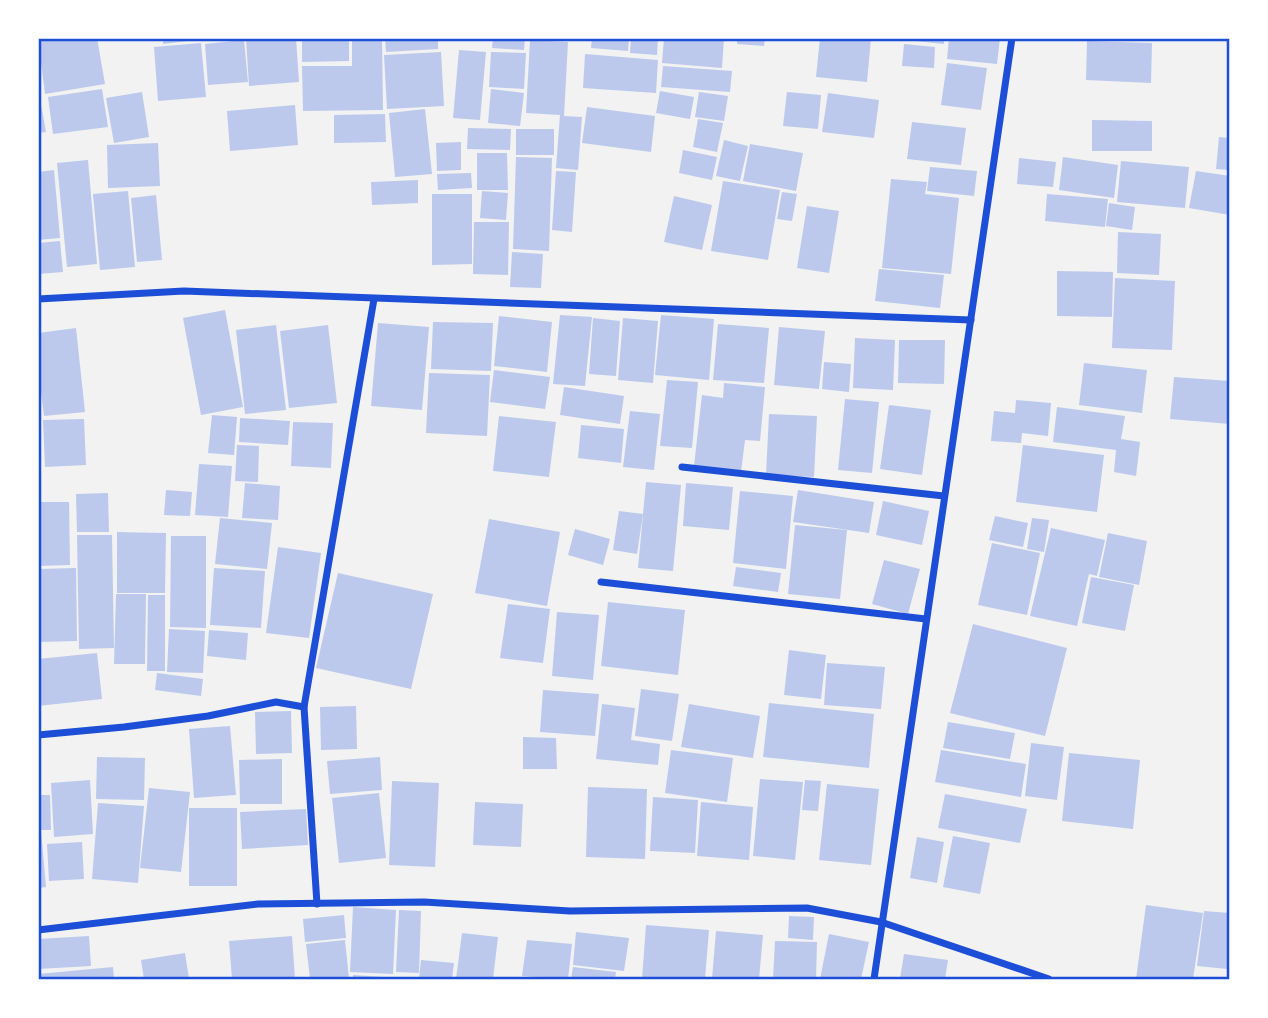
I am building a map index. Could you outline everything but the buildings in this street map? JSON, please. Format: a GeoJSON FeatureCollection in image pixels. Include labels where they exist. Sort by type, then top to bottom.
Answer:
{"type":"FeatureCollection","features":[{"type":"Feature","properties":{"kind":"street"},"geometry":{"type":"LineString","coordinates":[[874,979],[1012,38]]}},
{"type":"Feature","properties":{"kind":"street"},"geometry":{"type":"LineString","coordinates":[[38,299],[184,291],[971,320]]}},
{"type":"Feature","properties":{"kind":"street"},"geometry":{"type":"LineString","coordinates":[[317,904],[304,707],[374,299]]}},
{"type":"Feature","properties":{"kind":"street"},"geometry":{"type":"LineString","coordinates":[[682,467],[944,496]]}},
{"type":"Feature","properties":{"kind":"street"},"geometry":{"type":"LineString","coordinates":[[601,582],[926,619]]}},
{"type":"Feature","properties":{"kind":"street"},"geometry":{"type":"LineString","coordinates":[[38,735],[208,716],[276,702],[304,707]]}},
{"type":"Feature","properties":{"kind":"street"},"geometry":{"type":"LineString","coordinates":[[38,930],[258,904],[424,902],[570,911],[807,908],[881,922],[1049,979]]}}]}
